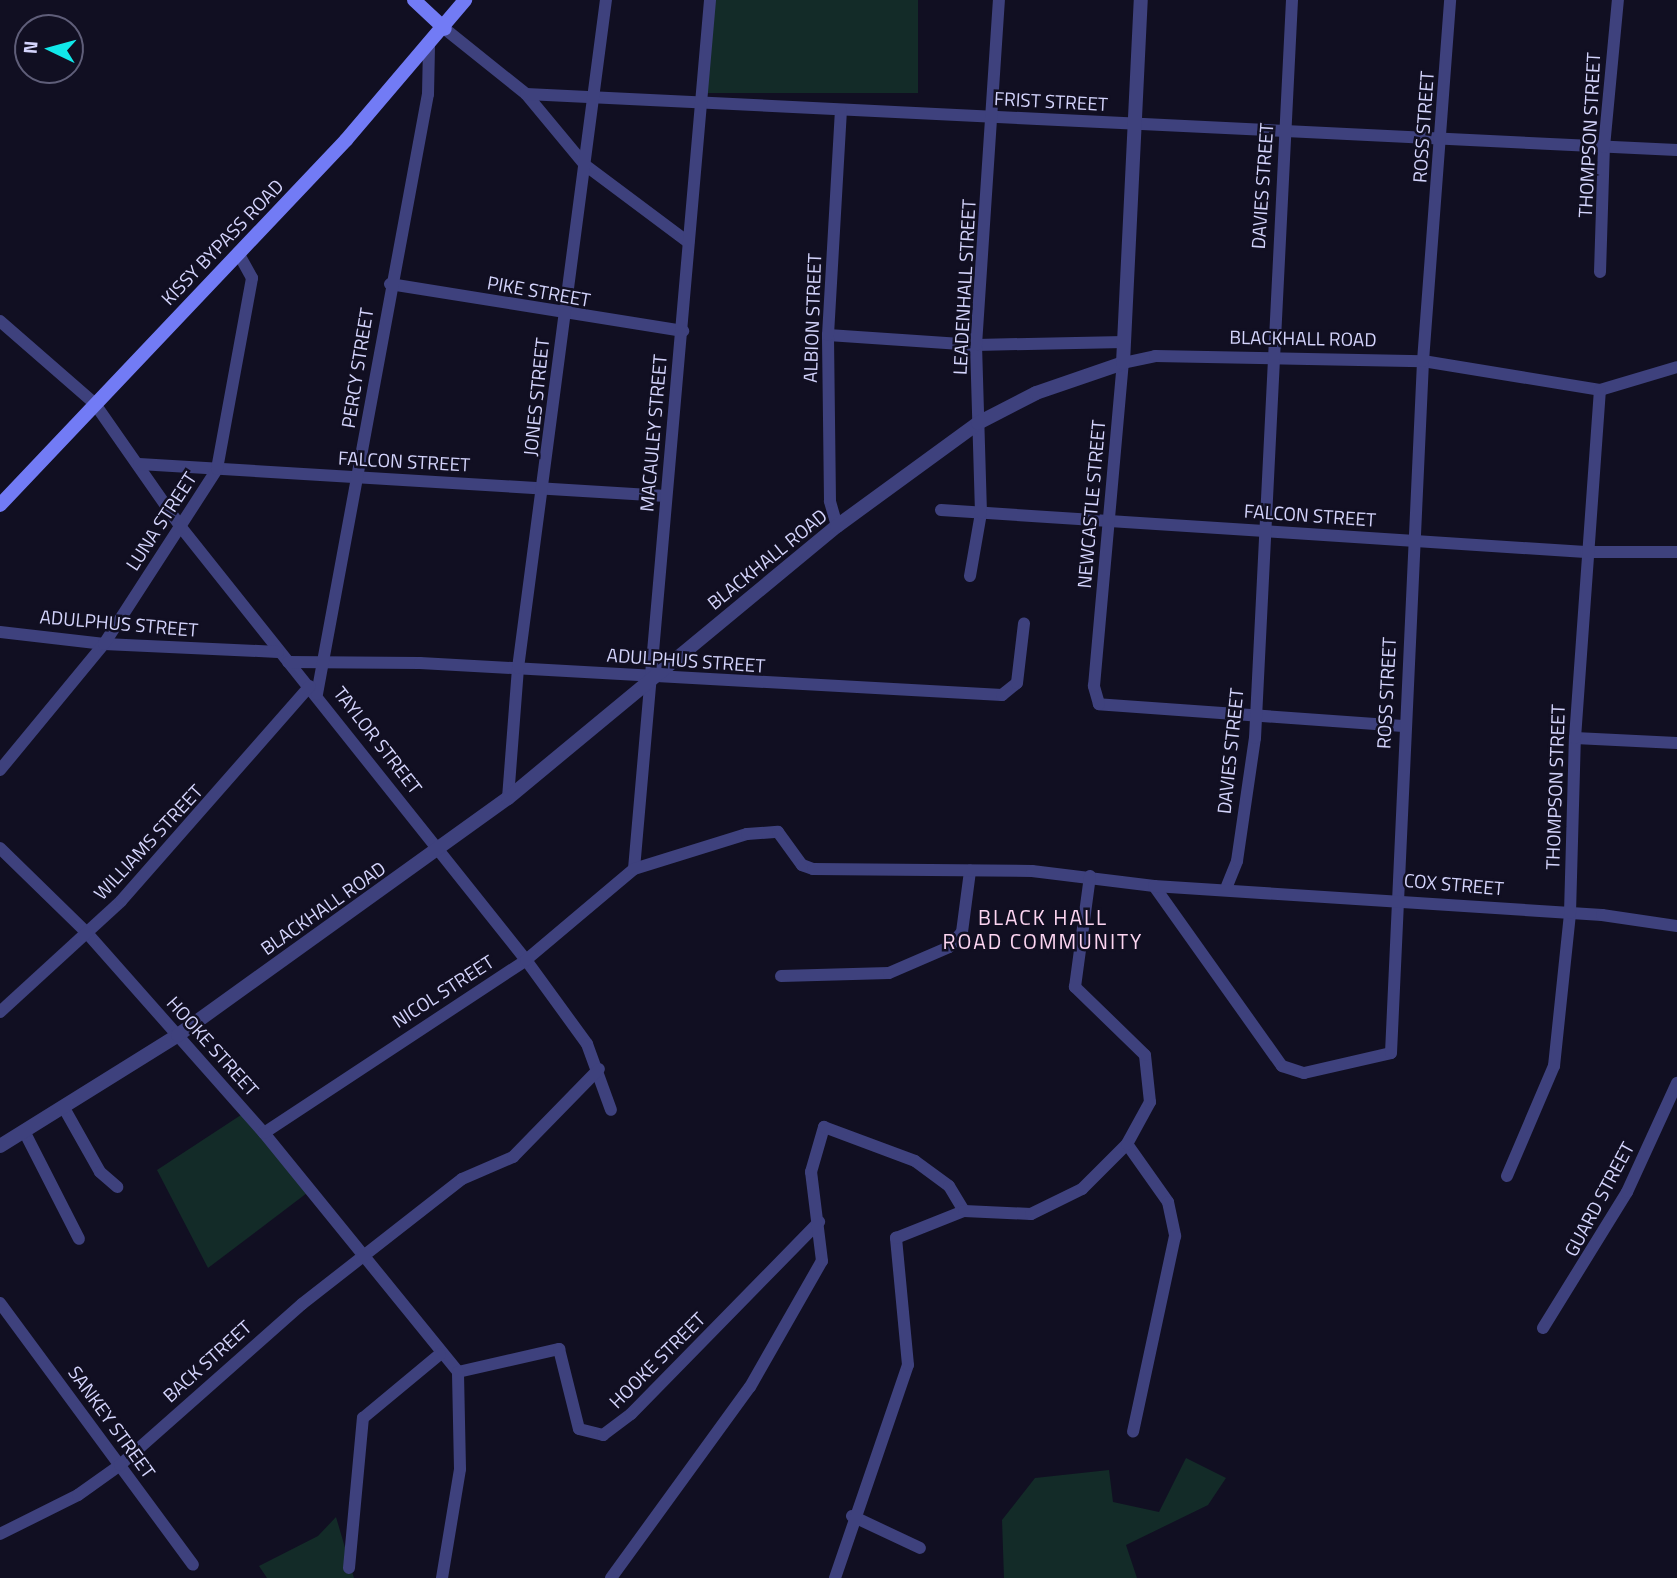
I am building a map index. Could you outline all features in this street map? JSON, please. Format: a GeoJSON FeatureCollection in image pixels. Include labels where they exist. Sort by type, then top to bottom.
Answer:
{"type":"FeatureCollection","features":[{"type":"Feature","properties":{"kind":"main road"},"geometry":{"type":"LineString","coordinates":[[414,0],[445,29]]}},
{"type":"Feature","properties":{"kind":"main road","name":"KISSY BYPASS ROAD"},"geometry":{"type":"LineString","coordinates":[[0,505],[429,47],[465,0]]}},
{"type":"Feature","properties":{"kind":"street","name":"JONES STREET"},"geometry":{"type":"LineString","coordinates":[[508,798],[518,668],[545,488],[564,317],[606,0]]}},
{"type":"Feature","properties":{"kind":"street","name":"MACAULEY STREET"},"geometry":{"type":"LineString","coordinates":[[634,869],[683,331],[697,102],[710,0]]}},
{"type":"Feature","properties":{"kind":"street","name":"LEADENHALL STREET"},"geometry":{"type":"LineString","coordinates":[[970,576],[981,513],[976,345],[995,116],[999,0]]}},
{"type":"Feature","properties":{"kind":"street","name":"NEWCASTLE STREET"},"geometry":{"type":"LineString","coordinates":[[1141,0],[1123,363],[1094,686],[1099,704],[1255,720],[1404,726]]}},
{"type":"Feature","properties":{"kind":"street","name":"DAVIES STREET"},"geometry":{"type":"LineString","coordinates":[[1227,886],[1237,861],[1255,720],[1271,355],[1292,0]]}},
{"type":"Feature","properties":{"kind":"street","name":"ROSS STREET"},"geometry":{"type":"LineString","coordinates":[[1154,887],[1271,1056],[1304,1073],[1391,1053],[1394,899],[1423,361],[1450,0]]}},
{"type":"Feature","properties":{"kind":"street","name":"THOMPSON STREET"},"geometry":{"type":"LineString","coordinates":[[1600,272],[1604,147],[1618,0]]}},
{"type":"Feature","properties":{"kind":"street"},"geometry":{"type":"LineString","coordinates":[[445,29],[526,94],[585,165],[688,242]]}},
{"type":"Feature","properties":{"kind":"street","name":"PERCY STREET"},"geometry":{"type":"LineString","coordinates":[[313,690],[323,662],[359,477],[390,284],[428,94],[429,47]]}},
{"type":"Feature","properties":{"kind":"street","name":"FRIST STREET"},"geometry":{"type":"LineString","coordinates":[[526,94],[1677,150]]}},
{"type":"Feature","properties":{"kind":"street","name":"ALBION STREET"},"geometry":{"type":"LineString","coordinates":[[837,526],[830,501],[828,335],[841,110]]}},
{"type":"Feature","properties":{"kind":"street","name":"LUNA STREET"},"geometry":{"type":"LineString","coordinates":[[0,770],[104,644],[217,469],[252,278],[238,253]]}},
{"type":"Feature","properties":{"kind":"street","name":"PIKE STREET"},"geometry":{"type":"LineString","coordinates":[[390,284],[564,317],[683,331]]}},
{"type":"Feature","properties":{"kind":"street","name":"TAYLOR STREET"},"geometry":{"type":"LineString","coordinates":[[0,321],[95,404],[180,526],[526,960],[599,1069],[611,1110]]}},
{"type":"Feature","properties":{"kind":"street"},"geometry":{"type":"LineString","coordinates":[[828,335],[976,345],[1124,342]]}},
{"type":"Feature","properties":{"kind":"street","name":"BLACKHALL ROAD"},"geometry":{"type":"LineString","coordinates":[[0,1146],[178,1035],[439,849],[508,798],[651,676],[837,526],[978,424],[1036,393],[1123,363],[1155,356],[1271,355],[1423,361],[1600,390],[1677,367]]}},
{"type":"Feature","properties":{"kind":"street","name":"THOMPSON STREET"},"geometry":{"type":"LineString","coordinates":[[1507,1176],[1554,1066],[1570,913],[1575,737],[1586,552],[1600,390]]}},
{"type":"Feature","properties":{"kind":"street","name":"FALCON STREET"},"geometry":{"type":"LineString","coordinates":[[139,464],[666,496]]}},
{"type":"Feature","properties":{"kind":"street","name":"FALCON STREET"},"geometry":{"type":"LineString","coordinates":[[941,510],[1586,552],[1677,552]]}},
{"type":"Feature","properties":{"kind":"street","name":"ADULPHUS STREET"},"geometry":{"type":"LineString","coordinates":[[288,662],[518,668],[1002,695],[1017,683],[1024,623]]}},
{"type":"Feature","properties":{"kind":"street","name":"ADULPHUS STREET"},"geometry":{"type":"LineString","coordinates":[[0,632],[104,644],[278,652]]}},
{"type":"Feature","properties":{"kind":"street","name":"WILLIAMS STREET"},"geometry":{"type":"LineString","coordinates":[[0,1012],[86,933],[164,855],[313,690]]}},
{"type":"Feature","properties":{"kind":"street"},"geometry":{"type":"LineString","coordinates":[[1575,737],[1677,743]]}},
{"type":"Feature","properties":{"kind":"street"},"geometry":{"type":"LineString","coordinates":[[634,869],[705,843],[766,832],[785,836],[802,865],[813,869],[970,871],[1090,876],[1154,887],[1227,886]]}},
{"type":"Feature","properties":{"kind":"street","name":"HOOKE STREET"},"geometry":{"type":"LineString","coordinates":[[0,848],[86,933],[264,1133],[366,1254],[440,1354],[458,1372],[559,1349],[579,1429],[603,1435],[631,1414],[819,1222]]}},
{"type":"Feature","properties":{"kind":"street","name":"NICOL STREET"},"geometry":{"type":"LineString","coordinates":[[264,1133],[526,960],[634,869]]}},
{"type":"Feature","properties":{"kind":"street"},"geometry":{"type":"LineString","coordinates":[[781,976],[889,972],[949,947],[962,932],[970,871]]}},
{"type":"Feature","properties":{"kind":"street"},"geometry":{"type":"LineString","coordinates":[[835,1578],[852,1516],[908,1365],[892,1244],[964,1211],[1031,1214],[1082,1189],[1127,1144],[1150,1102],[1145,1055],[1082,1000],[1075,978],[1090,876]]}},
{"type":"Feature","properties":{"kind":"street","name":"COX STREET"},"geometry":{"type":"LineString","coordinates":[[1227,886],[1570,913],[1677,926]]}},
{"type":"Feature","properties":{"kind":"street","name":"BACK STREET"},"geometry":{"type":"LineString","coordinates":[[0,1534],[78,1495],[120,1465],[366,1254],[462,1180],[513,1157],[599,1069]]}},
{"type":"Feature","properties":{"kind":"street","name":"GUARD STREET"},"geometry":{"type":"LineString","coordinates":[[1543,1328],[1627,1192],[1677,1083]]}},
{"type":"Feature","properties":{"kind":"street"},"geometry":{"type":"LineString","coordinates":[[64,1108],[100,1172],[117,1187]]}},
{"type":"Feature","properties":{"kind":"street"},"geometry":{"type":"LineString","coordinates":[[612,1575],[792,1321],[824,1255],[811,1172],[828,1126],[915,1161],[949,1186],[964,1211]]}},
{"type":"Feature","properties":{"kind":"street"},"geometry":{"type":"LineString","coordinates":[[24,1131],[79,1239]]}},
{"type":"Feature","properties":{"kind":"street"},"geometry":{"type":"LineString","coordinates":[[1127,1144],[1168,1202],[1175,1236],[1133,1432]]}},
{"type":"Feature","properties":{"kind":"street","name":"SANKEY STREET"},"geometry":{"type":"LineString","coordinates":[[2,1308],[193,1565]]}},
{"type":"Feature","properties":{"kind":"street"},"geometry":{"type":"LineString","coordinates":[[349,1568],[363,1418],[440,1354]]}},
{"type":"Feature","properties":{"kind":"street"},"geometry":{"type":"LineString","coordinates":[[442,1578],[460,1469],[458,1372]]}},
{"type":"Feature","properties":{"kind":"street"},"geometry":{"type":"LineString","coordinates":[[852,1516],[920,1548]]}},
{"type":"Feature","properties":{"kind":"green space"},"geometry":{"type":"Polygon","coordinates":[[[706,0],[918,0],[918,93],[706,93],[706,0]]]}},
{"type":"Feature","properties":{"kind":"green space"},"geometry":{"type":"Polygon","coordinates":[[[244,1113],[307,1193],[208,1268],[157,1170],[244,1113]]]}},
{"type":"Feature","properties":{"kind":"green space"},"geometry":{"type":"Polygon","coordinates":[[[1186,1458],[1226,1478],[1208,1505],[1126,1545],[1137,1578],[1004,1578],[1002,1520],[1035,1478],[1109,1470],[1113,1502],[1159,1512],[1186,1458]]]}},
{"type":"Feature","properties":{"kind":"green space"},"geometry":{"type":"Polygon","coordinates":[[[336,1517],[354,1578],[267,1578],[259,1566],[318,1536],[336,1517]]]}},
{"type":"Feature","properties":{"kind":"district","name":"BLACK HALL ROAD COMMUNITY"},"geometry":{"type":"Point","coordinates":[1043,929]}}]}
